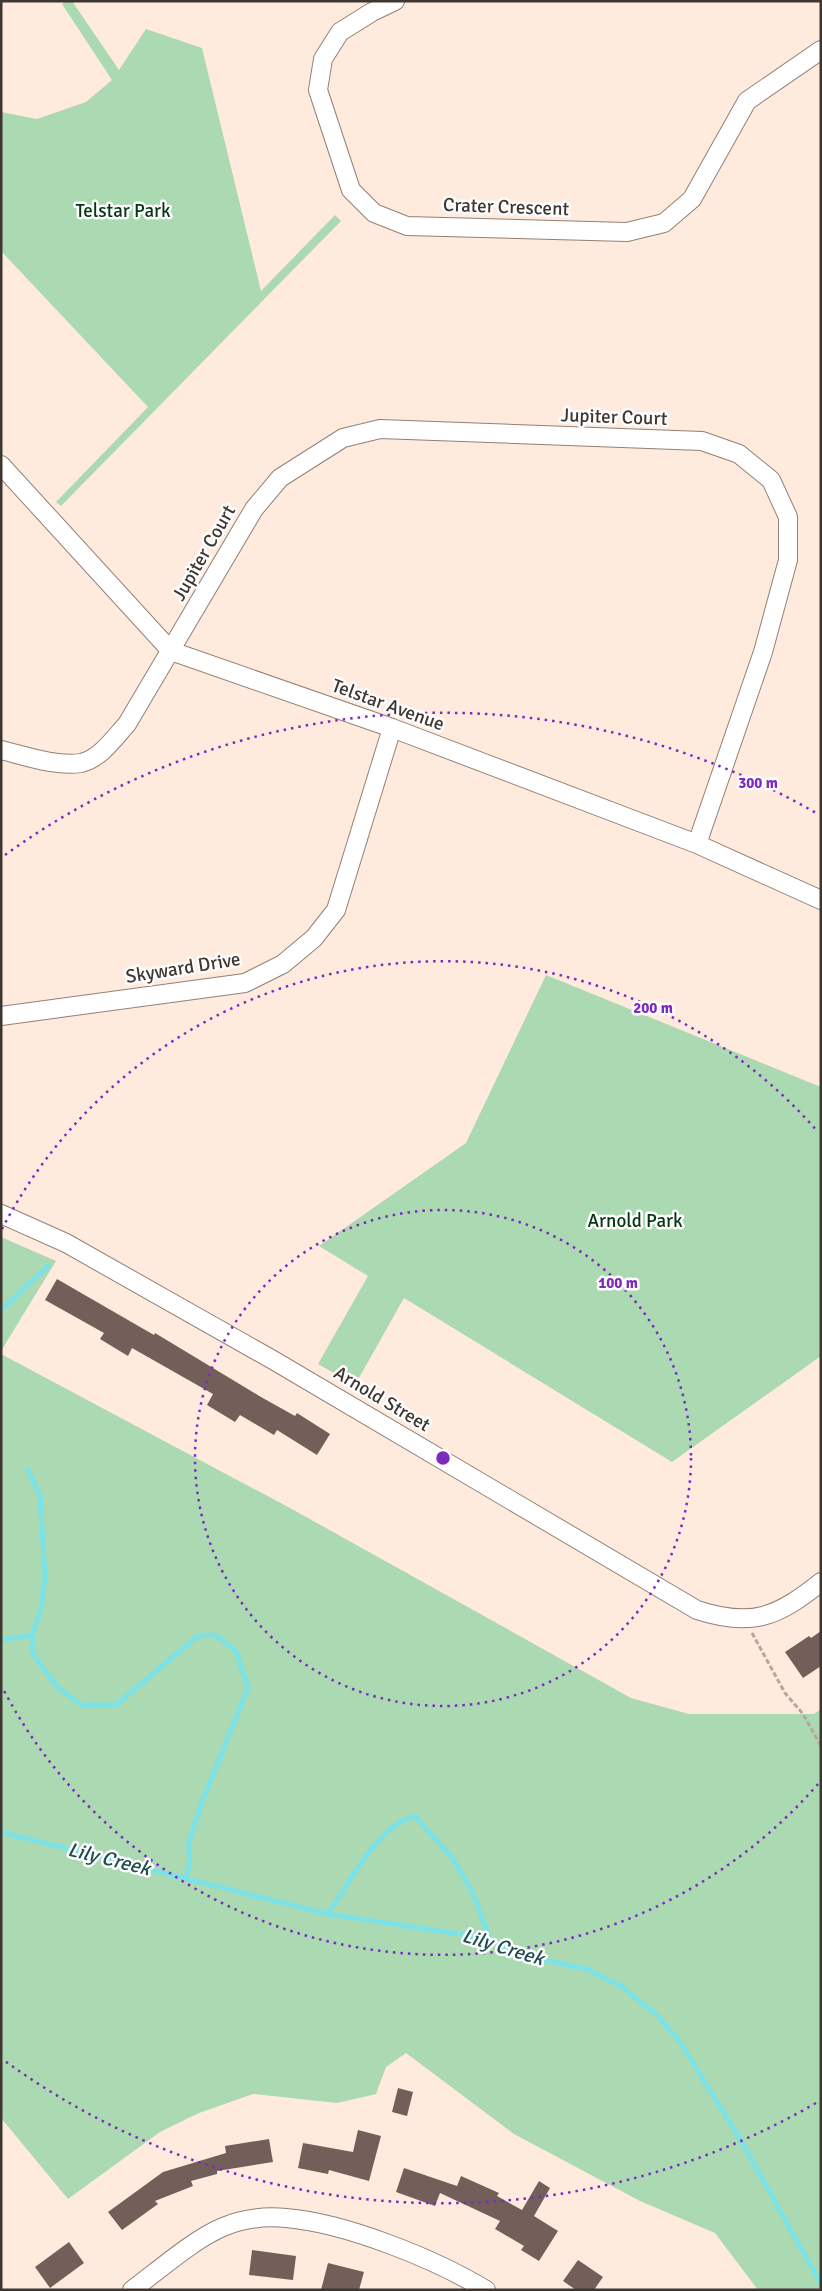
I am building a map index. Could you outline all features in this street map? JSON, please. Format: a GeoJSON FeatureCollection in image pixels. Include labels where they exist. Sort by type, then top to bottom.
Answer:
{"type":"FeatureCollection","features":[{"type":"Feature","properties":{"kind":"street","name":"Crater Crescent"},"geometry":{"type":"LineString","coordinates":[[395,1],[372,12],[340,32],[323,59],[318,90],[350,190],[374,213],[407,226],[627,232],[664,223],[692,200],[747,101],[821,50]]}},
{"type":"Feature","properties":{"kind":"street","name":"Jupiter Court"},"geometry":{"type":"LineString","coordinates":[[1,750],[54,762],[82,763],[106,749],[127,724],[254,509],[280,478],[343,438],[380,429],[702,441],[739,454],[770,480],[788,517],[788,560],[763,652],[697,844]]}},
{"type":"Feature","properties":{"kind":"street","name":"Telstar Avenue"},"geometry":{"type":"LineString","coordinates":[[1,465],[171,651],[392,728],[697,844],[821,900]]}},
{"type":"Feature","properties":{"kind":"street","name":"Skyward Drive"},"geometry":{"type":"LineString","coordinates":[[1,1016],[245,982],[283,964],[314,938],[336,910],[392,728]]}},
{"type":"Feature","properties":{"kind":"street","name":"Arnold Street"},"geometry":{"type":"LineString","coordinates":[[1,1214],[66,1243],[273,1360],[697,1610],[716,1616],[744,1619],[769,1615],[784,1609],[821,1582]]}},
{"type":"Feature","properties":{"kind":"street"},"geometry":{"type":"LineString","coordinates":[[132,2290],[211,2232],[259,2218],[286,2218],[350,2231],[415,2254],[486,2290]]}},
{"type":"Feature","properties":{"kind":"path"},"geometry":{"type":"LineString","coordinates":[[744,1619],[785,1693],[803,1714],[821,1746]]}},
{"type":"Feature","properties":{"kind":"green space","name":"Telstar Park"},"geometry":{"type":"Polygon","coordinates":[[[65,1],[72,1],[119,70],[146,29],[202,48],[261,291],[335,215],[341,221],[61,506],[56,502],[148,407],[1,251],[1,112],[37,119],[86,102],[112,80],[62,4],[65,1]]]}},
{"type":"Feature","properties":{"kind":"green space","name":"Arnold Park"},"geometry":{"type":"Polygon","coordinates":[[[546,975],[821,1087],[821,1356],[672,1462],[404,1298],[355,1385],[318,1364],[368,1276],[319,1246],[466,1143],[546,975]]]}},
{"type":"Feature","properties":{"kind":"green space"},"geometry":{"type":"Polygon","coordinates":[[[1,1237],[56,1261],[1,1351],[1,1237]]]}},
{"type":"Feature","properties":{"kind":"green space"},"geometry":{"type":"Polygon","coordinates":[[[1,1354],[290,1508],[631,1698],[689,1714],[814,1714],[821,1709],[821,2290],[758,2290],[715,2233],[640,2201],[514,2134],[406,2053],[386,2067],[376,2094],[337,2103],[253,2094],[199,2113],[160,2132],[68,2199],[1,2118],[1,1354]]]}},
{"type":"Feature","properties":{"kind":"building"},"geometry":{"type":"Polygon","coordinates":[[[57,1279],[154,1335],[155,1333],[295,1416],[297,1413],[330,1434],[317,1455],[277,1430],[274,1435],[240,1415],[235,1422],[207,1405],[213,1394],[132,1348],[128,1356],[100,1339],[104,1333],[45,1300],[57,1279]]]}},
{"type":"Feature","properties":{"kind":"building"},"geometry":{"type":"Polygon","coordinates":[[[821,1631],[821,1666],[803,1678],[785,1652],[809,1636],[811,1638],[821,1631]]]}},
{"type":"Feature","properties":{"kind":"building"},"geometry":{"type":"Polygon","coordinates":[[[398,2088],[413,2092],[407,2116],[392,2112],[398,2088]]]}},
{"type":"Feature","properties":{"kind":"building"},"geometry":{"type":"Polygon","coordinates":[[[358,2130],[381,2136],[369,2181],[329,2170],[328,2174],[298,2168],[303,2143],[353,2152],[358,2130]]]}},
{"type":"Feature","properties":{"kind":"building"},"geometry":{"type":"Polygon","coordinates":[[[269,2139],[273,2162],[217,2171],[217,2174],[191,2181],[193,2186],[155,2201],[158,2204],[122,2230],[108,2212],[163,2172],[226,2153],[225,2146],[269,2139]]]}},
{"type":"Feature","properties":{"kind":"building"},"geometry":{"type":"Polygon","coordinates":[[[404,2168],[457,2186],[461,2176],[499,2193],[497,2196],[522,2210],[539,2181],[550,2188],[534,2216],[558,2231],[539,2261],[521,2250],[524,2246],[495,2229],[500,2221],[440,2193],[435,2206],[396,2192],[404,2168]]]}},
{"type":"Feature","properties":{"kind":"building"},"geometry":{"type":"Polygon","coordinates":[[[69,2242],[84,2263],[50,2288],[35,2267],[69,2242]]]}},
{"type":"Feature","properties":{"kind":"building"},"geometry":{"type":"Polygon","coordinates":[[[252,2250],[296,2256],[293,2280],[249,2275],[252,2250]]]}},
{"type":"Feature","properties":{"kind":"building"},"geometry":{"type":"Polygon","coordinates":[[[578,2260],[603,2277],[594,2290],[576,2290],[563,2281],[578,2260]]]}},
{"type":"Feature","properties":{"kind":"building"},"geometry":{"type":"Polygon","coordinates":[[[328,2263],[364,2272],[359,2290],[321,2290],[328,2263]]]}},
{"type":"Feature","properties":{"kind":"waterway"},"geometry":{"type":"LineString","coordinates":[[1,1310],[48,1266]]}},
{"type":"Feature","properties":{"kind":"waterway"},"geometry":{"type":"LineString","coordinates":[[28,1470],[40,1495],[45,1578],[41,1609],[32,1635],[33,1654],[58,1688],[82,1705],[116,1705],[198,1636],[216,1635],[236,1651],[248,1688],[201,1805],[188,1846],[190,1862],[186,1877]]}},
{"type":"Feature","properties":{"kind":"waterway"},"geometry":{"type":"LineString","coordinates":[[1,1640],[32,1635]]}},
{"type":"Feature","properties":{"kind":"waterway"},"geometry":{"type":"LineString","coordinates":[[327,1914],[376,1843],[388,1831],[401,1822],[415,1816],[454,1860],[473,1893],[490,1940]]}},
{"type":"Feature","properties":{"kind":"waterway","name":"Lily Creek"},"geometry":{"type":"LineString","coordinates":[[1,1832],[327,1914],[490,1940],[520,1955],[587,1969],[621,1986],[658,2016],[680,2042],[740,2139],[821,2284]]}}]}
